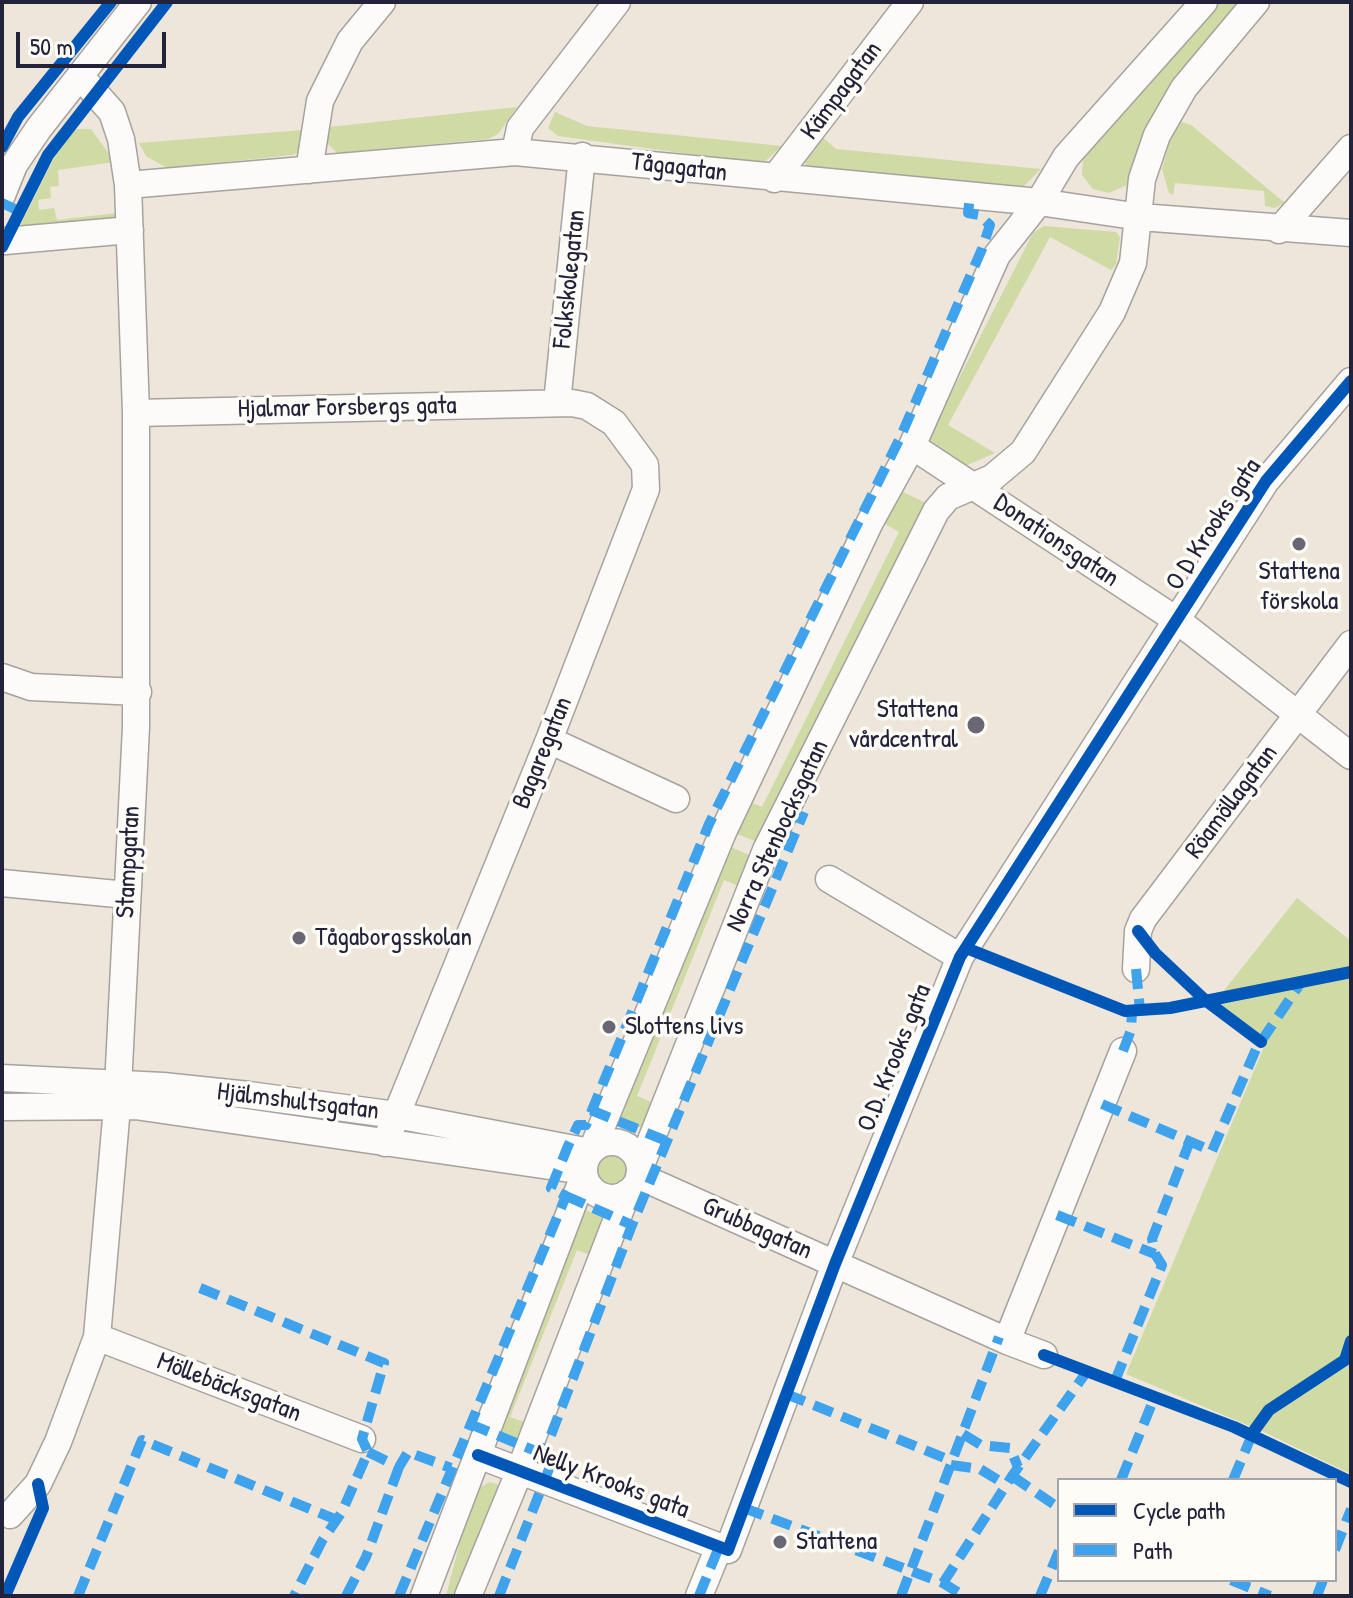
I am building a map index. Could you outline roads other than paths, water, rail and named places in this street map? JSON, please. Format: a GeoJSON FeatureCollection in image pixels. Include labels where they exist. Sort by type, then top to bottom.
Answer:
{"type":"FeatureCollection","features":[{"type":"Feature","properties":{"kind":"street"},"geometry":{"type":"LineString","coordinates":[[2,195],[14,165],[138,2]]}},
{"type":"Feature","properties":{"kind":"street"},"geometry":{"type":"LineString","coordinates":[[309,170],[320,101],[350,41],[382,2]]}},
{"type":"Feature","properties":{"kind":"street"},"geometry":{"type":"LineString","coordinates":[[515,152],[520,128],[617,2]]}},
{"type":"Feature","properties":{"kind":"street","name":"Kämpagatan"},"geometry":{"type":"LineString","coordinates":[[774,179],[910,2]]}},
{"type":"Feature","properties":{"kind":"street","name":"Norra Stenbocksgatan"},"geometry":{"type":"LineString","coordinates":[[468,1596],[766,850],[936,511],[948,497],[1003,471],[1023,452],[1112,312],[1129,276],[1140,217],[1142,179],[1168,112],[1256,2]]}},
{"type":"Feature","properties":{"kind":"street","name":"Norra Stenbocksgatan"},"geometry":{"type":"LineString","coordinates":[[424,1596],[588,1162],[723,832],[870,522],[912,446],[997,255],[1039,202],[1066,157],[1199,4]]}},
{"type":"Feature","properties":{"kind":"street"},"geometry":{"type":"LineString","coordinates":[[80,76],[112,112],[121,139],[128,185]]}},
{"type":"Feature","properties":{"kind":"street"},"geometry":{"type":"LineString","coordinates":[[1279,230],[1351,148]]}},
{"type":"Feature","properties":{"kind":"street","name":"Tågagatan"},"geometry":{"type":"LineString","coordinates":[[128,185],[515,152],[1039,202],[1140,217],[1279,230],[1351,233]]}},
{"type":"Feature","properties":{"kind":"street","name":"Folkskolegatan"},"geometry":{"type":"LineString","coordinates":[[557,403],[582,156]]}},
{"type":"Feature","properties":{"kind":"street","name":"Stampgatan"},"geometry":{"type":"LineString","coordinates":[[10,1515],[38,1484],[58,1442],[97,1337],[118,1095],[138,692],[136,413],[128,185]]}},
{"type":"Feature","properties":{"kind":"street"},"geometry":{"type":"LineString","coordinates":[[5,241],[130,230]]}},
{"type":"Feature","properties":{"kind":"street","name":"O D Krooks gata"},"geometry":{"type":"LineString","coordinates":[[1178,621],[1266,481],[1351,381]]}},
{"type":"Feature","properties":{"kind":"street","name":"Hjalmar Forsbergs gata"},"geometry":{"type":"LineString","coordinates":[[136,413],[557,403]]}},
{"type":"Feature","properties":{"kind":"street","name":"Bagaregatan"},"geometry":{"type":"LineString","coordinates":[[385,1143],[549,740],[647,478],[638,451],[614,423],[587,406],[557,403]]}},
{"type":"Feature","properties":{"kind":"street","name":"Donationsgatan"},"geometry":{"type":"LineString","coordinates":[[912,446],[1178,621],[1351,756]]}},
{"type":"Feature","properties":{"kind":"street","name":"O.D. Krooks gata"},"geometry":{"type":"LineString","coordinates":[[699,1596],[723,1548],[960,957],[1178,621]]}},
{"type":"Feature","properties":{"kind":"street","name":"Röamöllagatan"},"geometry":{"type":"LineString","coordinates":[[1136,969],[1138,931],[1143,919],[1351,644]]}},
{"type":"Feature","properties":{"kind":"street"},"geometry":{"type":"LineString","coordinates":[[2,677],[31,687],[138,692]]}},
{"type":"Feature","properties":{"kind":"street"},"geometry":{"type":"LineString","coordinates":[[549,740],[676,799]]}},
{"type":"Feature","properties":{"kind":"street"},"geometry":{"type":"LineString","coordinates":[[829,879],[960,957]]}},
{"type":"Feature","properties":{"kind":"street"},"geometry":{"type":"LineString","coordinates":[[2,883],[127,895]]}},
{"type":"Feature","properties":{"kind":"street"},"geometry":{"type":"LineString","coordinates":[[1007,1341],[1123,1051]]}},
{"type":"Feature","properties":{"kind":"street","name":"Hjälmshultsgatan"},"geometry":{"type":"LineString","coordinates":[[2,1078],[118,1095],[135,1106],[385,1143],[588,1162]]}},
{"type":"Feature","properties":{"kind":"street","name":"Hjälmshultsgatan"},"geometry":{"type":"LineString","coordinates":[[2,1107],[118,1095],[249,1095],[396,1115],[588,1162]]}},
{"type":"Feature","properties":{"kind":"street"},"geometry":{"type":"LineString","coordinates":[[605,1143],[624,1145],[635,1154],[635,1179],[614,1198],[601,1195],[590,1187],[588,1162],[605,1143]]}},
{"type":"Feature","properties":{"kind":"street","name":"Grubbagatan"},"geometry":{"type":"LineString","coordinates":[[635,1179],[1044,1355]]}},
{"type":"Feature","properties":{"kind":"street","name":"Möllebäcksgatan"},"geometry":{"type":"LineString","coordinates":[[97,1337],[362,1439]]}},
{"type":"Feature","properties":{"kind":"street","name":"Nelly Krooks gata"},"geometry":{"type":"LineString","coordinates":[[478,1455],[723,1548]]}},
{"type":"Feature","properties":{"kind":"place","name":"Stattena förskola"},"geometry":{"type":"Point","coordinates":[1299,544]}},
{"type":"Feature","properties":{"kind":"place","name":"Stattena vårdcentral"},"geometry":{"type":"Point","coordinates":[976,725]}},
{"type":"Feature","properties":{"kind":"place","name":"Tågaborgsskolan"},"geometry":{"type":"Point","coordinates":[299,938]}},
{"type":"Feature","properties":{"kind":"place","name":"Slottens livs"},"geometry":{"type":"Point","coordinates":[609,1027]}},
{"type":"Feature","properties":{"kind":"place","name":"Stattena"},"geometry":{"type":"Point","coordinates":[780,1542]}}]}
